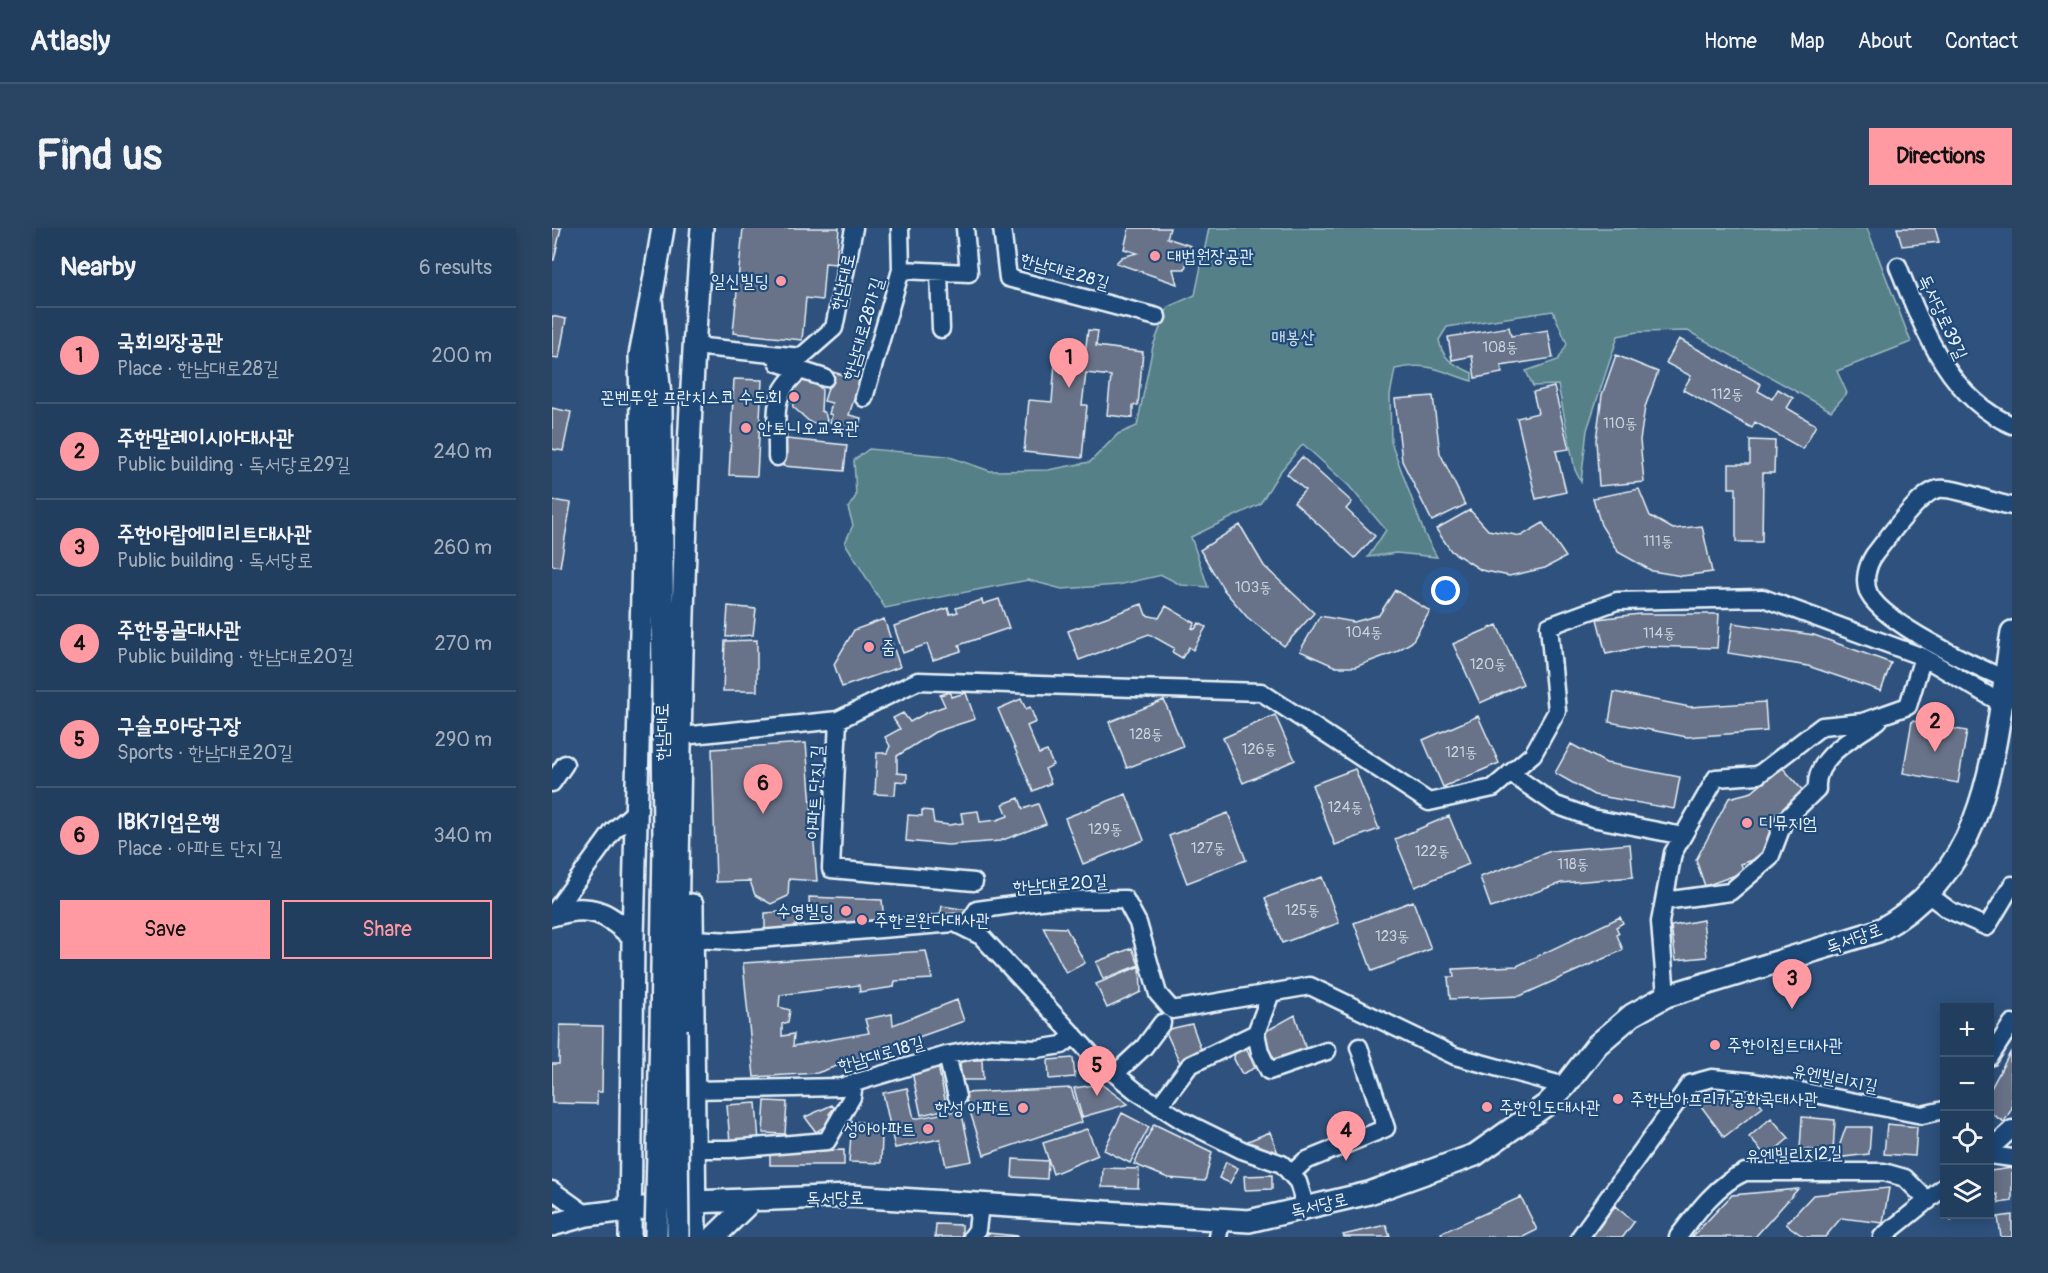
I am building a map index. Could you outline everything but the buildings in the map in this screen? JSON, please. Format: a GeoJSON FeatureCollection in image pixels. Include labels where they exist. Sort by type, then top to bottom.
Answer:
{"type":"FeatureCollection","features":[{"type":"Feature","properties":{"kind":"main road","name":"한남대로"},"geometry":{"type":"LineString","coordinates":[[663,228],[651,299],[661,408],[664,845],[668,1029],[678,1237]]}},
{"type":"Feature","properties":{"kind":"main road","name":"한남대로"},"geometry":{"type":"LineString","coordinates":[[656,1237],[668,1029],[680,669],[704,347],[702,228]]}},
{"type":"Feature","properties":{"kind":"main road"},"geometry":{"type":"LineString","coordinates":[[630,1237],[633,937],[643,556],[640,355],[651,299]]}},
{"type":"Feature","properties":{"kind":"main road"},"geometry":{"type":"LineString","coordinates":[[686,576],[692,671],[692,1090],[695,1237]]}},
{"type":"Feature","properties":{"kind":"main road","name":"독서당로"},"geometry":{"type":"LineString","coordinates":[[552,1225],[587,1215],[693,1202],[851,1196],[980,1204],[1219,1229],[1369,1193],[1475,1155],[1546,1105],[1565,1086],[1597,1045],[1632,1015],[1666,996],[1878,931],[1910,913],[1929,895],[1959,855],[1974,827],[1991,769],[2012,632]]}},
{"type":"Feature","properties":{"kind":"main road"},"geometry":{"type":"LineString","coordinates":[[552,915],[573,909],[606,914],[633,937]]}},
{"type":"Feature","properties":{"kind":"main road"},"geometry":{"type":"LineString","coordinates":[[630,1120],[693,1120]]}},
{"type":"Feature","properties":{"kind":"main road"},"geometry":{"type":"LineString","coordinates":[[714,1237],[752,1200]]}},
{"type":"Feature","properties":{"kind":"street","name":"한남대로"},"geometry":{"type":"LineString","coordinates":[[704,347],[801,357],[834,328],[854,228]]}},
{"type":"Feature","properties":{"kind":"street","name":"한남대로28가길"},"geometry":{"type":"LineString","coordinates":[[864,398],[901,270],[900,228]]}},
{"type":"Feature","properties":{"kind":"street","name":"한남대로28가길"},"geometry":{"type":"LineString","coordinates":[[901,270],[969,273],[966,228]]}},
{"type":"Feature","properties":{"kind":"street","name":"한남대로28길"},"geometry":{"type":"LineString","coordinates":[[1002,228],[1008,278],[1157,317]]}},
{"type":"Feature","properties":{"kind":"street","name":"독서당로39길"},"geometry":{"type":"LineString","coordinates":[[1898,266],[1914,307],[1948,374],[1995,418],[2012,424]]}},
{"type":"Feature","properties":{"kind":"street"},"geometry":{"type":"LineString","coordinates":[[939,272],[941,328]]}},
{"type":"Feature","properties":{"kind":"street"},"geometry":{"type":"LineString","coordinates":[[704,347],[728,357],[783,363],[825,378]]}},
{"type":"Feature","properties":{"kind":"street"},"geometry":{"type":"LineString","coordinates":[[777,457],[778,395],[786,382],[801,370]]}},
{"type":"Feature","properties":{"kind":"street"},"geometry":{"type":"LineString","coordinates":[[2005,679],[1914,631],[1879,605],[1869,594],[1866,583],[1869,563],[1874,555],[1915,505],[1932,490],[1947,489],[2012,506]]}},
{"type":"Feature","properties":{"kind":"street"},"geometry":{"type":"LineString","coordinates":[[838,720],[918,681],[1261,692],[1429,802],[1492,788],[1533,754],[1557,711],[1549,626],[1608,602],[1763,598],[1923,657],[2001,703]]}},
{"type":"Feature","properties":{"kind":"street"},"geometry":{"type":"LineString","coordinates":[[1666,996],[1660,922],[1673,853],[1716,778],[1758,775],[1822,726],[1863,722],[1908,706],[1923,657]]}},
{"type":"Feature","properties":{"kind":"street"},"geometry":{"type":"LineString","coordinates":[[1664,901],[1730,892],[1770,858],[1784,821],[1817,789],[1816,778],[1830,755],[1890,712]]}},
{"type":"Feature","properties":{"kind":"street","name":"아파트 단지 길"},"geometry":{"type":"LineString","coordinates":[[692,735],[838,720],[831,870],[974,882]]}},
{"type":"Feature","properties":{"kind":"street"},"geometry":{"type":"LineString","coordinates":[[552,783],[566,764]]}},
{"type":"Feature","properties":{"kind":"street"},"geometry":{"type":"LineString","coordinates":[[1510,773],[1556,805],[1592,818],[1683,836]]}},
{"type":"Feature","properties":{"kind":"street"},"geometry":{"type":"LineString","coordinates":[[552,915],[613,831],[637,810]]}},
{"type":"Feature","properties":{"kind":"street"},"geometry":{"type":"LineString","coordinates":[[1929,895],[1949,910],[1987,927],[2012,885]]}},
{"type":"Feature","properties":{"kind":"street","name":"한남대로20길"},"geometry":{"type":"LineString","coordinates":[[965,928],[978,910],[1048,900],[1125,899],[1138,923],[1158,994],[1172,1010],[1310,986],[1455,1056],[1565,1086]]}},
{"type":"Feature","properties":{"kind":"street"},"geometry":{"type":"LineString","coordinates":[[692,939],[734,941],[955,923],[981,936],[1093,1056],[1115,1074],[1160,1106],[1242,1150],[1282,1164],[1298,1182],[1306,1208]]}},
{"type":"Feature","properties":{"kind":"street"},"geometry":{"type":"LineString","coordinates":[[1271,993],[1256,1033],[1260,1052],[1269,1071],[1327,1051]]}},
{"type":"Feature","properties":{"kind":"street"},"geometry":{"type":"LineString","coordinates":[[1115,1074],[1144,1047],[1162,1023]]}},
{"type":"Feature","properties":{"kind":"street"},"geometry":{"type":"LineString","coordinates":[[1990,1057],[2012,1023]]}},
{"type":"Feature","properties":{"kind":"street"},"geometry":{"type":"LineString","coordinates":[[1160,1106],[1190,1065],[1256,1033]]}},
{"type":"Feature","properties":{"kind":"street","name":"한남대로18길"},"geometry":{"type":"LineString","coordinates":[[692,1090],[841,1087],[947,1055],[991,1047],[1037,1049],[1062,1045],[1074,1035]]}},
{"type":"Feature","properties":{"kind":"street"},"geometry":{"type":"LineString","coordinates":[[1291,1174],[1305,1161],[1386,1128],[1359,1047]]}},
{"type":"Feature","properties":{"kind":"street"},"geometry":{"type":"LineString","coordinates":[[947,1055],[957,1096]]}},
{"type":"Feature","properties":{"kind":"street","name":"유엔빌리지길"},"geometry":{"type":"LineString","coordinates":[[1581,1237],[1690,1084],[1712,1078],[1754,1082],[1922,1115],[1940,1111]]}},
{"type":"Feature","properties":{"kind":"street"},"geometry":{"type":"LineString","coordinates":[[694,1149],[730,1149],[827,1141],[852,1097],[854,1083]]}},
{"type":"Feature","properties":{"kind":"street"},"geometry":{"type":"LineString","coordinates":[[1994,1144],[2012,1128]]}},
{"type":"Feature","properties":{"kind":"street"},"geometry":{"type":"LineString","coordinates":[[1994,1156],[2012,1158]]}},
{"type":"Feature","properties":{"kind":"street","name":"유엔빌리지2길"},"geometry":{"type":"LineString","coordinates":[[1677,1237],[1696,1213],[1731,1178],[1744,1172],[1884,1172],[1905,1178],[1928,1201]]}},
{"type":"Feature","properties":{"kind":"street"},"geometry":{"type":"LineString","coordinates":[[552,1190],[587,1215]]}},
{"type":"Feature","properties":{"kind":"street"},"geometry":{"type":"LineString","coordinates":[[1882,1237],[1940,1190]]}},
{"type":"Feature","properties":{"kind":"street"},"geometry":{"type":"LineString","coordinates":[[972,1237],[977,1230],[980,1204]]}},
{"type":"Feature","properties":{"kind":"green space","name":"매봉산"},"geometry":{"type":"Polygon","coordinates":[[[1209,228],[1867,228],[1911,342],[1837,371],[1847,393],[1831,411],[1688,331],[1637,332],[1618,336],[1587,430],[1581,482],[1575,470],[1558,385],[1533,386],[1526,371],[1558,360],[1567,344],[1553,311],[1447,327],[1439,340],[1443,353],[1450,361],[1472,373],[1472,381],[1426,367],[1395,369],[1390,395],[1391,442],[1425,535],[1437,557],[1396,553],[1368,557],[1386,530],[1349,486],[1303,444],[1279,473],[1260,504],[1191,537],[1208,587],[1181,585],[1162,575],[1118,585],[1062,589],[1028,580],[885,608],[845,543],[853,525],[848,508],[856,496],[854,460],[869,449],[947,456],[990,471],[1048,470],[1090,462],[1118,434],[1137,426],[1153,346],[1168,307],[1195,295],[1209,228]]]}},
{"type":"Feature","properties":{"kind":"place","name":"대법원장공관"},"geometry":{"type":"Point","coordinates":[1155,256]}},
{"type":"Feature","properties":{"kind":"place","name":"일신빌딩"},"geometry":{"type":"Point","coordinates":[781,281]}},
{"type":"Feature","properties":{"kind":"place","name":"국회의장공관"},"geometry":{"type":"Point","coordinates":[1069,388]}},
{"type":"Feature","properties":{"kind":"place","name":"꼰벤뚜알 프란치스코 수도회"},"geometry":{"type":"Point","coordinates":[794,397]}},
{"type":"Feature","properties":{"kind":"place","name":"안토니오교육관"},"geometry":{"type":"Point","coordinates":[746,428]}},
{"type":"Feature","properties":{"kind":"place","name":"줌"},"geometry":{"type":"Point","coordinates":[869,647]}},
{"type":"Feature","properties":{"kind":"place","name":"주한말레이시아대사관"},"geometry":{"type":"Point","coordinates":[1935,752]}},
{"type":"Feature","properties":{"kind":"place","name":"IBK기업은행"},"geometry":{"type":"Point","coordinates":[763,814]}},
{"type":"Feature","properties":{"kind":"place","name":"디뮤지엄"},"geometry":{"type":"Point","coordinates":[1747,823]}},
{"type":"Feature","properties":{"kind":"place","name":"수영빌딩"},"geometry":{"type":"Point","coordinates":[846,911]}},
{"type":"Feature","properties":{"kind":"place","name":"주한르완다대사관"},"geometry":{"type":"Point","coordinates":[862,920]}},
{"type":"Feature","properties":{"kind":"place","name":"주한아랍에미리트대사관"},"geometry":{"type":"Point","coordinates":[1792,1009]}},
{"type":"Feature","properties":{"kind":"place","name":"주한이집트대사관"},"geometry":{"type":"Point","coordinates":[1715,1045]}},
{"type":"Feature","properties":{"kind":"place","name":"구슬모아당구장"},"geometry":{"type":"Point","coordinates":[1097,1096]}},
{"type":"Feature","properties":{"kind":"place","name":"주한남아프리카공화국대사관"},"geometry":{"type":"Point","coordinates":[1618,1099]}},
{"type":"Feature","properties":{"kind":"place","name":"주한인도대사관"},"geometry":{"type":"Point","coordinates":[1487,1107]}},
{"type":"Feature","properties":{"kind":"place","name":"한성 아파트"},"geometry":{"type":"Point","coordinates":[1023,1108]}},
{"type":"Feature","properties":{"kind":"place","name":"성아아파트"},"geometry":{"type":"Point","coordinates":[928,1129]}},
{"type":"Feature","properties":{"kind":"place","name":"주한몽골대사관"},"geometry":{"type":"Point","coordinates":[1346,1161]}}]}
